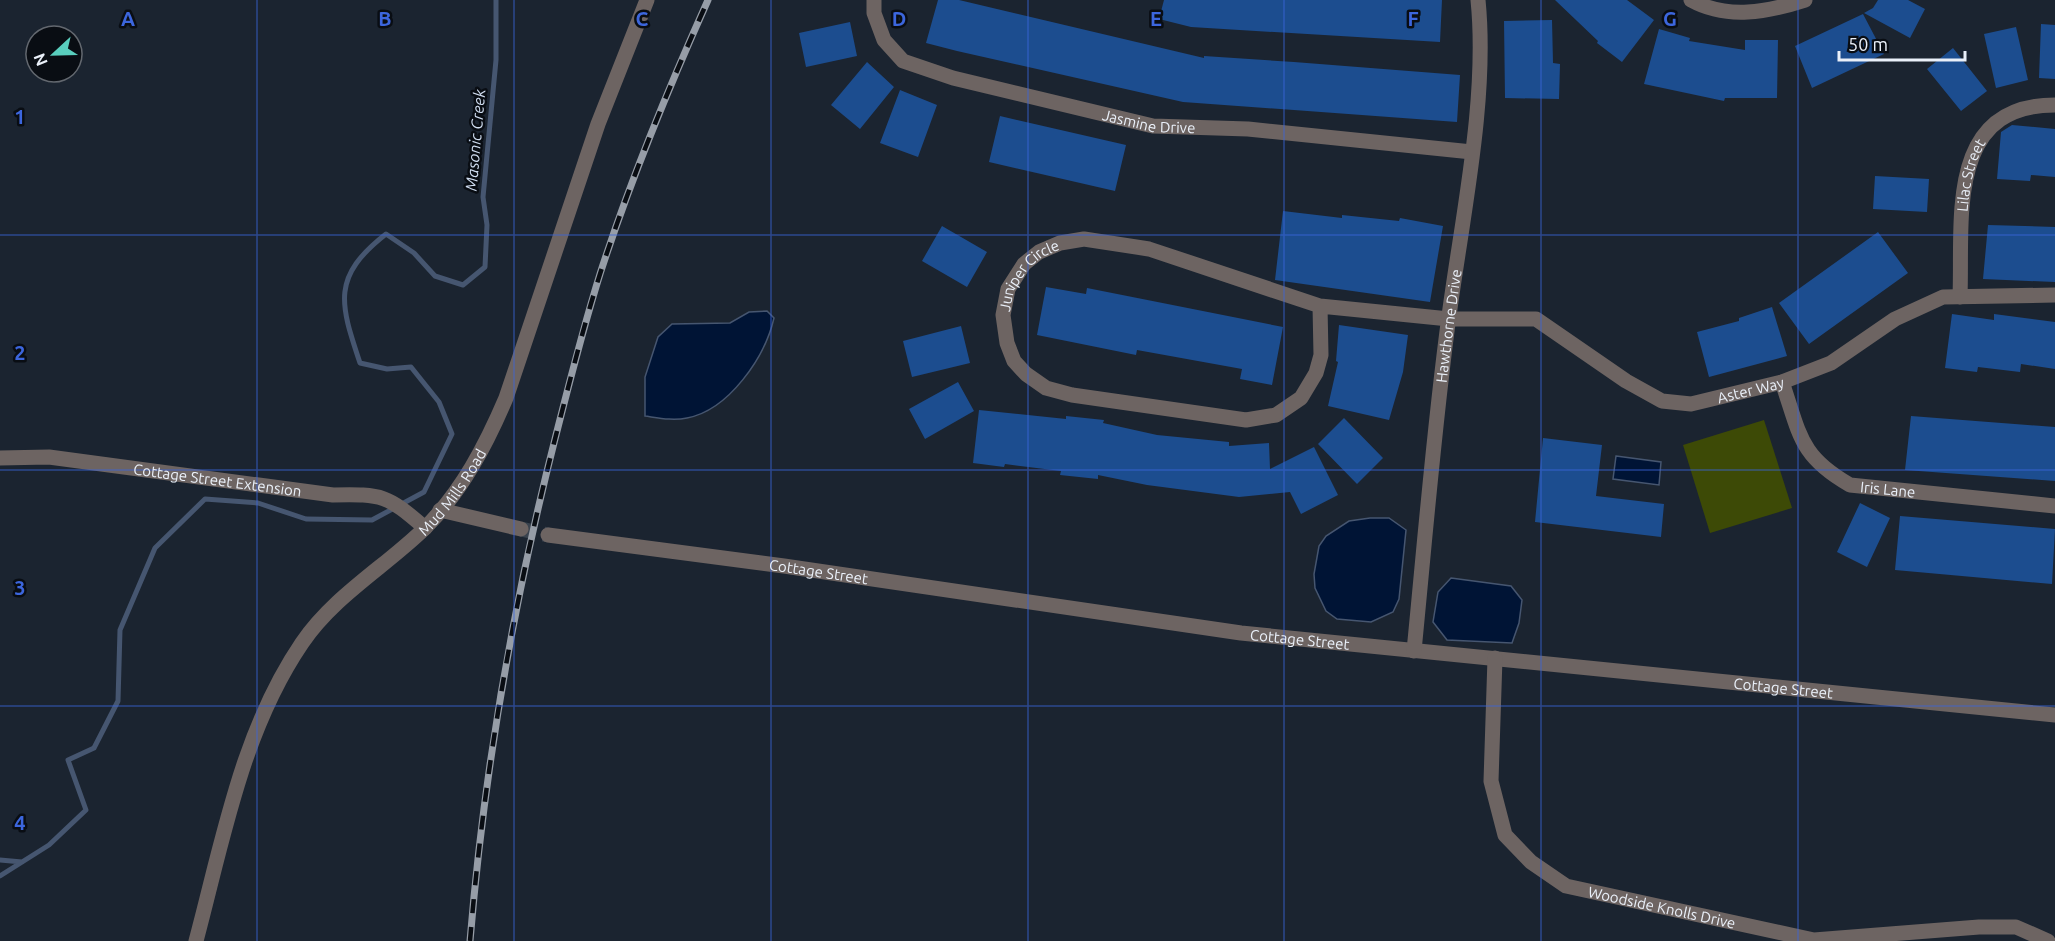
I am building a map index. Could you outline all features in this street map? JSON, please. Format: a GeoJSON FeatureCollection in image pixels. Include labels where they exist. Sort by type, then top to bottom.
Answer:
{"type":"FeatureCollection","features":[{"type":"Feature","properties":{"kind":"street","name":"Mud Mills Road"},"geometry":{"type":"LineString","coordinates":[[196,941],[236,792],[256,727],[268,700],[303,641],[348,593],[425,528],[462,482],[488,441],[506,398],[597,124],[647,0]]}},
{"type":"Feature","properties":{"kind":"street","name":"Jasmine Drive"},"geometry":{"type":"LineString","coordinates":[[873,0],[874,13],[884,40],[903,61],[953,78],[1154,126],[1248,129],[1472,152]]}},
{"type":"Feature","properties":{"kind":"street","name":"Hawthorne Drive"},"geometry":{"type":"LineString","coordinates":[[1414,651],[1449,319],[1472,152],[1481,45],[1478,0]]}},
{"type":"Feature","properties":{"kind":"street"},"geometry":{"type":"LineString","coordinates":[[1691,0],[1728,14],[1780,8],[1805,0]]}},
{"type":"Feature","properties":{"kind":"street","name":"Lilac Street"},"geometry":{"type":"LineString","coordinates":[[1960,297],[1965,176],[1972,152],[1986,131],[2002,118],[2028,107],[2055,105]]}},
{"type":"Feature","properties":{"kind":"street","name":"Juniper Circle"},"geometry":{"type":"LineString","coordinates":[[1320,306],[1321,355],[1316,373],[1301,398],[1276,415],[1246,420],[1072,396],[1046,388],[1026,374],[1014,361],[1007,343],[1003,315],[1008,289],[1024,264],[1039,252],[1060,243],[1084,239],[1149,249],[1320,306],[1449,319]]}},
{"type":"Feature","properties":{"kind":"street","name":"Aster Way"},"geometry":{"type":"LineString","coordinates":[[1449,319],[1536,319],[1626,381],[1662,400],[1691,404],[1782,382],[1831,363],[1895,319],[1943,297],[2055,295]]}},
{"type":"Feature","properties":{"kind":"street","name":"Iris Lane"},"geometry":{"type":"LineString","coordinates":[[1782,382],[1804,447],[1826,471],[1850,484],[2055,506]]}},
{"type":"Feature","properties":{"kind":"street","name":"Cottage Street Extension"},"geometry":{"type":"LineString","coordinates":[[0,458],[49,457],[333,495],[366,494],[393,500],[425,528]]}},
{"type":"Feature","properties":{"kind":"street"},"geometry":{"type":"LineString","coordinates":[[440,510],[521,529]]}},
{"type":"Feature","properties":{"kind":"street","name":"Cottage Street"},"geometry":{"type":"LineString","coordinates":[[548,535],[784,566],[1241,633],[2055,715]]}},
{"type":"Feature","properties":{"kind":"street","name":"Woodside Knolls Drive"},"geometry":{"type":"LineString","coordinates":[[1495,658],[1491,781],[1504,835],[1531,862],[1566,886],[1814,940],[2016,927],[2048,941]]}},
{"type":"Feature","properties":{"kind":"green space"},"geometry":{"type":"Polygon","coordinates":[[[1764,420],[1792,508],[1710,533],[1683,445],[1764,420]]]}},
{"type":"Feature","properties":{"kind":"water"},"geometry":{"type":"Polygon","coordinates":[[[767,311],[774,318],[763,349],[754,365],[731,393],[702,413],[687,418],[645,416],[645,377],[658,337],[672,324],[730,323],[749,312],[767,311]]]}},
{"type":"Feature","properties":{"kind":"water"},"geometry":{"type":"Polygon","coordinates":[[[1616,456],[1661,462],[1659,485],[1613,479],[1616,456]]]}},
{"type":"Feature","properties":{"kind":"water"},"geometry":{"type":"Polygon","coordinates":[[[1389,518],[1406,530],[1399,599],[1393,612],[1371,622],[1337,619],[1326,611],[1315,588],[1314,574],[1319,546],[1326,536],[1349,521],[1389,518]]]}},
{"type":"Feature","properties":{"kind":"water"},"geometry":{"type":"Polygon","coordinates":[[[1451,578],[1511,586],[1522,600],[1519,623],[1512,643],[1447,640],[1433,622],[1438,592],[1451,578]]]}},
{"type":"Feature","properties":{"kind":"building"},"geometry":{"type":"Polygon","coordinates":[[[938,0],[959,0],[1204,58],[1204,56],[1460,75],[1457,122],[1183,102],[957,51],[926,43],[938,0]]]}},
{"type":"Feature","properties":{"kind":"building"},"geometry":{"type":"Polygon","coordinates":[[[1164,0],[1442,0],[1440,42],[1191,27],[1159,19],[1164,0]]]}},
{"type":"Feature","properties":{"kind":"building"},"geometry":{"type":"Polygon","coordinates":[[[1555,0],[1627,0],[1654,20],[1622,62],[1597,43],[1598,41],[1555,0]]]}},
{"type":"Feature","properties":{"kind":"building"},"geometry":{"type":"Polygon","coordinates":[[[1878,0],[1908,0],[1925,9],[1910,38],[1864,13],[1873,8],[1878,0]]]}},
{"type":"Feature","properties":{"kind":"building"},"geometry":{"type":"Polygon","coordinates":[[[1863,14],[1884,54],[1812,88],[1795,46],[1863,14]]]}},
{"type":"Feature","properties":{"kind":"building"},"geometry":{"type":"Polygon","coordinates":[[[1552,20],[1553,63],[1560,64],[1559,99],[1505,98],[1504,21],[1552,20]]]}},
{"type":"Feature","properties":{"kind":"building"},"geometry":{"type":"Polygon","coordinates":[[[850,22],[857,56],[806,67],[799,33],[850,22]]]}},
{"type":"Feature","properties":{"kind":"building"},"geometry":{"type":"Polygon","coordinates":[[[2041,24],[2055,25],[2055,79],[2039,78],[2041,24]]]}},
{"type":"Feature","properties":{"kind":"building"},"geometry":{"type":"Polygon","coordinates":[[[2016,27],[2028,80],[1996,88],[1984,34],[2016,27]]]}},
{"type":"Feature","properties":{"kind":"building"},"geometry":{"type":"Polygon","coordinates":[[[1659,29],[1690,38],[1689,41],[1745,50],[1745,40],[1778,40],[1777,98],[1725,98],[1724,101],[1644,84],[1659,29]]]}},
{"type":"Feature","properties":{"kind":"building"},"geometry":{"type":"Polygon","coordinates":[[[1953,48],[1987,91],[1961,111],[1927,69],[1953,48]]]}},
{"type":"Feature","properties":{"kind":"building"},"geometry":{"type":"Polygon","coordinates":[[[867,62],[894,87],[860,129],[831,105],[867,62]]]}},
{"type":"Feature","properties":{"kind":"building"},"geometry":{"type":"Polygon","coordinates":[[[900,90],[937,105],[918,157],[880,143],[900,90]]]}},
{"type":"Feature","properties":{"kind":"building"},"geometry":{"type":"Polygon","coordinates":[[[1000,116],[1126,145],[1115,191],[989,162],[1000,116]]]}},
{"type":"Feature","properties":{"kind":"building"},"geometry":{"type":"Polygon","coordinates":[[[2012,125],[2055,129],[2055,177],[2031,175],[2030,181],[1997,179],[2001,132],[2012,125]]]}},
{"type":"Feature","properties":{"kind":"building"},"geometry":{"type":"Polygon","coordinates":[[[1875,176],[1929,179],[1927,212],[1873,209],[1875,176]]]}},
{"type":"Feature","properties":{"kind":"building"},"geometry":{"type":"Polygon","coordinates":[[[1283,211],[1342,218],[1342,215],[1399,221],[1400,218],[1443,226],[1430,302],[1275,280],[1283,211]]]}},
{"type":"Feature","properties":{"kind":"building"},"geometry":{"type":"Polygon","coordinates":[[[1988,225],[2055,227],[2055,282],[1983,279],[1988,225]]]}},
{"type":"Feature","properties":{"kind":"building"},"geometry":{"type":"Polygon","coordinates":[[[942,226],[987,252],[967,287],[922,261],[942,226]]]}},
{"type":"Feature","properties":{"kind":"building"},"geometry":{"type":"Polygon","coordinates":[[[1878,232],[1908,273],[1809,344],[1779,303],[1878,232]]]}},
{"type":"Feature","properties":{"kind":"building"},"geometry":{"type":"Polygon","coordinates":[[[1046,287],[1086,294],[1087,288],[1283,327],[1272,385],[1240,379],[1242,369],[1137,350],[1136,355],[1037,335],[1046,287]]]}},
{"type":"Feature","properties":{"kind":"building"},"geometry":{"type":"Polygon","coordinates":[[[1772,307],[1787,356],[1709,377],[1697,332],[1739,321],[1739,318],[1772,307]]]}},
{"type":"Feature","properties":{"kind":"building"},"geometry":{"type":"Polygon","coordinates":[[[1952,314],[1994,320],[1994,314],[2055,322],[2055,369],[2021,364],[2020,372],[1978,367],[1977,372],[1945,368],[1952,314]]]}},
{"type":"Feature","properties":{"kind":"building"},"geometry":{"type":"Polygon","coordinates":[[[1339,325],[1408,335],[1403,372],[1389,420],[1328,406],[1338,362],[1336,361],[1339,325]]]}},
{"type":"Feature","properties":{"kind":"building"},"geometry":{"type":"Polygon","coordinates":[[[961,326],[970,363],[912,377],[903,341],[961,326]]]}},
{"type":"Feature","properties":{"kind":"building"},"geometry":{"type":"Polygon","coordinates":[[[958,382],[974,411],[925,439],[909,409],[958,382]]]}},
{"type":"Feature","properties":{"kind":"building"},"geometry":{"type":"Polygon","coordinates":[[[979,410],[1066,419],[1066,416],[1104,420],[1103,423],[1157,435],[1229,442],[1229,446],[1269,443],[1270,469],[1314,447],[1338,495],[1301,514],[1290,492],[1239,497],[1147,485],[1098,475],[1098,479],[1060,475],[1061,471],[1005,464],[1004,467],[973,463],[979,410]]]}},
{"type":"Feature","properties":{"kind":"building"},"geometry":{"type":"Polygon","coordinates":[[[1911,416],[2055,427],[2055,481],[1905,470],[1911,416]]]}},
{"type":"Feature","properties":{"kind":"building"},"geometry":{"type":"Polygon","coordinates":[[[1344,418],[1383,458],[1357,484],[1318,444],[1344,418]]]}},
{"type":"Feature","properties":{"kind":"building"},"geometry":{"type":"Polygon","coordinates":[[[1543,438],[1602,445],[1596,496],[1664,504],[1661,537],[1535,522],[1543,438]]]}},
{"type":"Feature","properties":{"kind":"building"},"geometry":{"type":"Polygon","coordinates":[[[1860,503],[1890,518],[1867,567],[1837,552],[1860,503]]]}},
{"type":"Feature","properties":{"kind":"building"},"geometry":{"type":"Polygon","coordinates":[[[1900,516],[2055,529],[2052,584],[1895,570],[1900,516]]]}},
{"type":"Feature","properties":{"kind":"waterway","name":"Masonic Creek"},"geometry":{"type":"LineString","coordinates":[[0,876],[49,845],[86,810],[68,760],[94,748],[118,701],[120,630],[155,548],[205,499],[258,503],[306,519],[372,520],[424,492],[452,434],[439,402],[411,367],[387,369],[360,363],[348,324],[345,292],[348,278],[356,264],[368,249],[386,234],[414,253],[435,276],[463,285],[485,267],[487,225],[483,197],[496,60],[496,0]]}},
{"type":"Feature","properties":{"kind":"waterway"},"geometry":{"type":"LineString","coordinates":[[0,860],[22,862]]}},
{"type":"Feature","properties":{"kind":"tunnel"},"geometry":{"type":"LineString","coordinates":[[521,529],[548,535]]}},
{"type":"Feature","properties":{"kind":"railway"},"geometry":{"type":"LineString","coordinates":[[470,941],[483,814],[502,688],[526,563],[555,439],[600,274],[624,204],[678,67],[708,0]]}}]}
